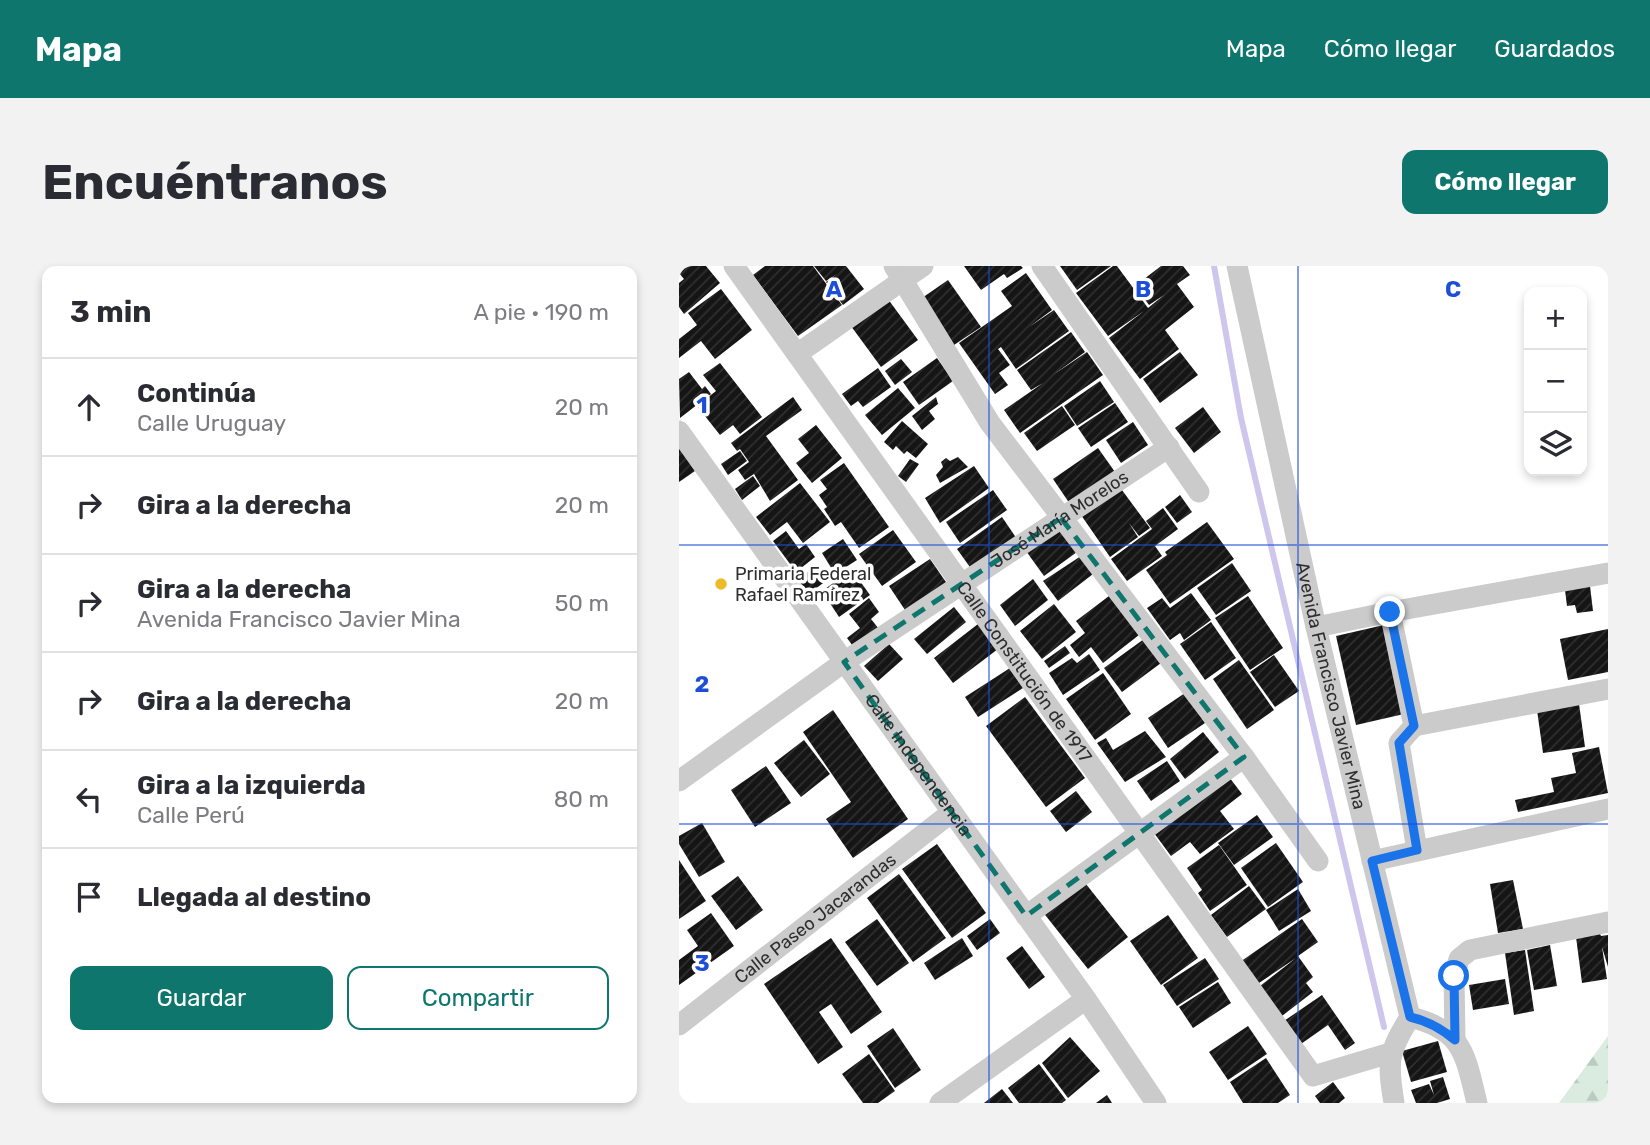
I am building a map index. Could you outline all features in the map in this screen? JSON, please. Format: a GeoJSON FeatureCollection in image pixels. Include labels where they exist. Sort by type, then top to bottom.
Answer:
{"type":"FeatureCollection","features":[{"type":"Feature","properties":{"kind":"street","name":"Calle Constitución de 1917"},"geometry":{"type":"LineString","coordinates":[[734,266],[1313,1076],[1390,1053]]}},
{"type":"Feature","properties":{"kind":"street"},"geometry":{"type":"LineString","coordinates":[[797,354],[898,272],[923,266]]}},
{"type":"Feature","properties":{"kind":"street"},"geometry":{"type":"LineString","coordinates":[[1042,266],[1199,492]]}},
{"type":"Feature","properties":{"kind":"street","name":"Avenida Francisco Javier Mina"},"geometry":{"type":"LineString","coordinates":[[1237,266],[1316,627],[1410,1017]]}},
{"type":"Feature","properties":{"kind":"street"},"geometry":{"type":"LineString","coordinates":[[898,272],[991,423],[1244,757],[1318,861]]}},
{"type":"Feature","properties":{"kind":"street","name":"Calle Independencia"},"geometry":{"type":"LineString","coordinates":[[679,431],[1086,999],[1156,1103]]}},
{"type":"Feature","properties":{"kind":"street","name":"José María Morelos"},"geometry":{"type":"LineString","coordinates":[[679,781],[844,662],[1169,447]]}},
{"type":"Feature","properties":{"kind":"street"},"geometry":{"type":"LineString","coordinates":[[1316,627],[1608,573]]}},
{"type":"Feature","properties":{"kind":"street"},"geometry":{"type":"LineString","coordinates":[[1390,612],[1414,726]]}},
{"type":"Feature","properties":{"kind":"street"},"geometry":{"type":"LineString","coordinates":[[1417,850],[1399,743],[1414,726],[1608,689]]}},
{"type":"Feature","properties":{"kind":"street"},"geometry":{"type":"LineString","coordinates":[[1026,916],[1244,757]]}},
{"type":"Feature","properties":{"kind":"street"},"geometry":{"type":"LineString","coordinates":[[1372,861],[1608,809]]}},
{"type":"Feature","properties":{"kind":"street","name":"Calle Paseo Jacarandas"},"geometry":{"type":"LineString","coordinates":[[679,1025],[952,813]]}},
{"type":"Feature","properties":{"kind":"street"},"geometry":{"type":"LineString","coordinates":[[1455,1040],[1454,976],[1458,959],[1470,950],[1608,922]]}},
{"type":"Feature","properties":{"kind":"street"},"geometry":{"type":"LineString","coordinates":[[940,1103],[1086,999]]}},
{"type":"Feature","properties":{"kind":"street"},"geometry":{"type":"LineString","coordinates":[[1394,1103],[1389,1073],[1390,1053],[1410,1017],[1443,1030],[1455,1040],[1465,1055],[1476,1103]]}},
{"type":"Feature","properties":{"kind":"highlighted area"},"geometry":{"type":"Polygon","coordinates":[[[1061,518],[1244,757],[1026,916],[844,662],[1061,518]]]}},
{"type":"Feature","properties":{"kind":"green space"},"geometry":{"type":"Polygon","coordinates":[[[1608,1036],[1608,1103],[1559,1103],[1608,1036]]]}},
{"type":"Feature","properties":{"kind":"building"},"geometry":{"type":"Polygon","coordinates":[[[679,266],[706,266],[720,283],[684,314],[679,307],[679,283],[684,279],[679,273],[679,266]]]}},
{"type":"Feature","properties":{"kind":"building"},"geometry":{"type":"Polygon","coordinates":[[[765,266],[813,266],[842,305],[798,336],[753,275],[765,266]]]}},
{"type":"Feature","properties":{"kind":"building"},"geometry":{"type":"Polygon","coordinates":[[[814,266],[846,266],[864,289],[843,305],[826,282],[837,274],[826,281],[814,266]]]}},
{"type":"Feature","properties":{"kind":"building"},"geometry":{"type":"Polygon","coordinates":[[[964,266],[1023,268],[1007,278],[1004,274],[981,290],[964,266]]]}},
{"type":"Feature","properties":{"kind":"building"},"geometry":{"type":"Polygon","coordinates":[[[1060,266],[1111,266],[1077,290],[1060,266]]]}},
{"type":"Feature","properties":{"kind":"building"},"geometry":{"type":"Polygon","coordinates":[[[1113,266],[1117,266],[1148,308],[1164,295],[1149,305],[1135,286],[1161,266],[1183,266],[1190,275],[1177,284],[1194,307],[1165,330],[1179,349],[1140,379],[1109,338],[1144,311],[1108,336],[1076,293],[1113,266]]]}},
{"type":"Feature","properties":{"kind":"building"},"geometry":{"type":"Polygon","coordinates":[[[1026,273],[1052,310],[1029,327],[1054,310],[1069,331],[1016,369],[1001,347],[998,349],[1010,365],[999,373],[1008,385],[995,394],[959,343],[1012,306],[1001,291],[1026,273]]]}},
{"type":"Feature","properties":{"kind":"building"},"geometry":{"type":"Polygon","coordinates":[[[948,280],[981,327],[954,345],[922,298],[948,280]]]}},
{"type":"Feature","properties":{"kind":"building"},"geometry":{"type":"Polygon","coordinates":[[[721,289],[752,330],[715,359],[701,341],[679,358],[679,339],[697,325],[688,313],[721,289]]]}},
{"type":"Feature","properties":{"kind":"building"},"geometry":{"type":"Polygon","coordinates":[[[885,295],[918,340],[881,367],[848,322],[885,295]]]}},
{"type":"Feature","properties":{"kind":"building"},"geometry":{"type":"Polygon","coordinates":[[[1071,332],[1085,352],[1053,375],[1087,352],[1103,375],[1020,433],[1004,410],[1043,383],[1031,390],[1017,370],[1071,332]]]}},
{"type":"Feature","properties":{"kind":"building"},"geometry":{"type":"Polygon","coordinates":[[[1180,352],[1198,375],[1160,403],[1143,379],[1180,352]]]}},
{"type":"Feature","properties":{"kind":"building"},"geometry":{"type":"Polygon","coordinates":[[[937,358],[953,381],[919,405],[903,382],[937,358]]]}},
{"type":"Feature","properties":{"kind":"building"},"geometry":{"type":"Polygon","coordinates":[[[901,359],[912,372],[895,385],[885,371],[901,359]]]}},
{"type":"Feature","properties":{"kind":"building"},"geometry":{"type":"Polygon","coordinates":[[[720,363],[762,417],[740,434],[733,425],[720,435],[697,406],[716,391],[703,375],[720,363]]]}},
{"type":"Feature","properties":{"kind":"building"},"geometry":{"type":"Polygon","coordinates":[[[878,368],[891,387],[863,407],[858,401],[851,406],[842,394],[878,368]]]}},
{"type":"Feature","properties":{"kind":"building"},"geometry":{"type":"Polygon","coordinates":[[[689,372],[702,389],[705,386],[711,394],[680,418],[679,379],[689,372]]]}},
{"type":"Feature","properties":{"kind":"building"},"geometry":{"type":"Polygon","coordinates":[[[1100,381],[1114,402],[1077,426],[1064,406],[1100,381]]]}},
{"type":"Feature","properties":{"kind":"building"},"geometry":{"type":"Polygon","coordinates":[[[898,388],[915,408],[882,435],[865,415],[898,388]]]}},
{"type":"Feature","properties":{"kind":"building"},"geometry":{"type":"Polygon","coordinates":[[[793,397],[802,410],[766,436],[798,480],[770,501],[754,474],[745,480],[738,470],[749,462],[740,449],[737,451],[731,443],[793,397]]]}},
{"type":"Feature","properties":{"kind":"building"},"geometry":{"type":"Polygon","coordinates":[[[936,397],[938,404],[929,411],[935,419],[922,430],[912,416],[936,397]]]}},
{"type":"Feature","properties":{"kind":"building"},"geometry":{"type":"Polygon","coordinates":[[[1115,403],[1128,422],[1091,447],[1078,428],[1115,403]]]}},
{"type":"Feature","properties":{"kind":"building"},"geometry":{"type":"Polygon","coordinates":[[[1062,406],[1075,425],[1037,451],[1024,433],[1062,406]]]}},
{"type":"Feature","properties":{"kind":"building"},"geometry":{"type":"Polygon","coordinates":[[[1203,407],[1221,432],[1194,453],[1175,428],[1203,407]]]}},
{"type":"Feature","properties":{"kind":"building"},"geometry":{"type":"Polygon","coordinates":[[[902,421],[928,444],[916,458],[907,451],[904,454],[896,446],[893,450],[884,442],[902,421]]]}},
{"type":"Feature","properties":{"kind":"building"},"geometry":{"type":"Polygon","coordinates":[[[1133,422],[1148,445],[1121,463],[1106,440],[1133,422]]]}},
{"type":"Feature","properties":{"kind":"building"},"geometry":{"type":"Polygon","coordinates":[[[816,425],[842,458],[812,483],[796,463],[809,453],[798,439],[816,425]]]}},
{"type":"Feature","properties":{"kind":"building"},"geometry":{"type":"Polygon","coordinates":[[[679,447],[695,471],[679,482],[679,447]]]}},
{"type":"Feature","properties":{"kind":"building"},"geometry":{"type":"Polygon","coordinates":[[[1098,448],[1115,472],[1070,504],[1053,479],[1098,448]]]}},
{"type":"Feature","properties":{"kind":"building"},"geometry":{"type":"Polygon","coordinates":[[[740,451],[747,461],[728,475],[721,464],[740,451]]]}},
{"type":"Feature","properties":{"kind":"building"},"geometry":{"type":"Polygon","coordinates":[[[958,457],[968,467],[940,483],[936,475],[943,467],[941,462],[946,458],[950,461],[958,457]]]}},
{"type":"Feature","properties":{"kind":"building"},"geometry":{"type":"Polygon","coordinates":[[[910,459],[919,464],[906,482],[898,476],[910,459]]]}},
{"type":"Feature","properties":{"kind":"building"},"geometry":{"type":"Polygon","coordinates":[[[844,463],[889,527],[859,548],[841,522],[835,526],[819,495],[827,489],[820,480],[844,463]]]}},
{"type":"Feature","properties":{"kind":"building"},"geometry":{"type":"Polygon","coordinates":[[[974,466],[989,488],[940,523],[925,498],[974,466]]]}},
{"type":"Feature","properties":{"kind":"building"},"geometry":{"type":"Polygon","coordinates":[[[753,476],[760,486],[742,500],[735,489],[753,476]]]}},
{"type":"Feature","properties":{"kind":"building"},"geometry":{"type":"Polygon","coordinates":[[[800,483],[830,522],[803,543],[787,522],[770,535],[756,517],[800,483]]]}},
{"type":"Feature","properties":{"kind":"building"},"geometry":{"type":"Polygon","coordinates":[[[1119,486],[1150,528],[1139,536],[1129,523],[1138,537],[1110,557],[1081,515],[1119,486]]]}},
{"type":"Feature","properties":{"kind":"building"},"geometry":{"type":"Polygon","coordinates":[[[993,490],[1007,510],[960,543],[946,522],[993,490]]]}},
{"type":"Feature","properties":{"kind":"building"},"geometry":{"type":"Polygon","coordinates":[[[1180,495],[1192,512],[1177,523],[1165,507],[1180,495]]]}},
{"type":"Feature","properties":{"kind":"building"},"geometry":{"type":"Polygon","coordinates":[[[1163,508],[1178,529],[1155,546],[1162,556],[1127,581],[1111,559],[1152,529],[1146,521],[1163,508]]]}},
{"type":"Feature","properties":{"kind":"building"},"geometry":{"type":"Polygon","coordinates":[[[1002,517],[1017,539],[972,570],[957,549],[1002,517]]]}},
{"type":"Feature","properties":{"kind":"building"},"geometry":{"type":"Polygon","coordinates":[[[1207,522],[1234,559],[1170,604],[1146,570],[1167,555],[1165,552],[1207,522]]]}},
{"type":"Feature","properties":{"kind":"building"},"geometry":{"type":"Polygon","coordinates":[[[1060,527],[1077,552],[1044,576],[1026,551],[1060,527]]]}},
{"type":"Feature","properties":{"kind":"building"},"geometry":{"type":"Polygon","coordinates":[[[893,530],[916,562],[882,586],[859,554],[893,530]]]}},
{"type":"Feature","properties":{"kind":"building"},"geometry":{"type":"Polygon","coordinates":[[[786,531],[799,549],[806,544],[815,557],[796,572],[773,541],[786,531]]]}},
{"type":"Feature","properties":{"kind":"building"},"geometry":{"type":"Polygon","coordinates":[[[843,539],[857,560],[835,574],[822,553],[843,539]]]}},
{"type":"Feature","properties":{"kind":"building"},"geometry":{"type":"Polygon","coordinates":[[[1081,556],[1093,574],[1058,601],[1043,581],[1081,556]]]}},
{"type":"Feature","properties":{"kind":"building"},"geometry":{"type":"Polygon","coordinates":[[[930,559],[948,585],[907,613],[889,586],[930,559]]]}},
{"type":"Feature","properties":{"kind":"building"},"geometry":{"type":"Polygon","coordinates":[[[1232,563],[1251,591],[1216,615],[1197,588],[1232,563]]]}},
{"type":"Feature","properties":{"kind":"building"},"geometry":{"type":"Polygon","coordinates":[[[819,564],[830,578],[807,595],[797,580],[819,564]]]}},
{"type":"Feature","properties":{"kind":"building"},"geometry":{"type":"Polygon","coordinates":[[[852,570],[870,595],[839,617],[822,591],[852,570]]]}},
{"type":"Feature","properties":{"kind":"building"},"geometry":{"type":"Polygon","coordinates":[[[1033,579],[1048,600],[1015,626],[1000,605],[1033,579]]]}},
{"type":"Feature","properties":{"kind":"building"},"geometry":{"type":"Polygon","coordinates":[[[1590,586],[1593,611],[1577,613],[1575,605],[1567,606],[1565,590],[1590,586]]]}},
{"type":"Feature","properties":{"kind":"building"},"geometry":{"type":"Polygon","coordinates":[[[1191,593],[1211,620],[1184,640],[1180,633],[1170,640],[1147,608],[1162,598],[1170,608],[1191,593]]]}},
{"type":"Feature","properties":{"kind":"building"},"geometry":{"type":"Polygon","coordinates":[[[1109,596],[1139,635],[1103,663],[1091,647],[1079,657],[1070,645],[1085,633],[1076,621],[1109,596]]]}},
{"type":"Feature","properties":{"kind":"building"},"geometry":{"type":"Polygon","coordinates":[[[1248,596],[1283,648],[1250,670],[1215,618],[1248,596]]]}},
{"type":"Feature","properties":{"kind":"building"},"geometry":{"type":"Polygon","coordinates":[[[869,598],[879,612],[871,619],[879,629],[855,649],[847,638],[860,628],[849,614],[869,598]]]}},
{"type":"Feature","properties":{"kind":"building"},"geometry":{"type":"Polygon","coordinates":[[[1054,604],[1076,632],[1042,659],[1020,631],[1054,604]]]}},
{"type":"Feature","properties":{"kind":"building"},"geometry":{"type":"Polygon","coordinates":[[[954,607],[966,622],[927,654],[914,639],[954,607]]]}},
{"type":"Feature","properties":{"kind":"building"},"geometry":{"type":"Polygon","coordinates":[[[1211,622],[1236,658],[1205,680],[1180,644],[1211,622]]]}},
{"type":"Feature","properties":{"kind":"building"},"geometry":{"type":"Polygon","coordinates":[[[978,624],[998,649],[953,683],[934,658],[978,624]]]}},
{"type":"Feature","properties":{"kind":"building"},"geometry":{"type":"Polygon","coordinates":[[[1384,625],[1404,714],[1356,725],[1336,636],[1384,625]]]}},
{"type":"Feature","properties":{"kind":"building"},"geometry":{"type":"Polygon","coordinates":[[[1608,629],[1608,672],[1568,680],[1560,639],[1608,629]]]}},
{"type":"Feature","properties":{"kind":"building"},"geometry":{"type":"Polygon","coordinates":[[[1144,639],[1161,663],[1122,692],[1104,668],[1144,639]]]}},
{"type":"Feature","properties":{"kind":"building"},"geometry":{"type":"Polygon","coordinates":[[[889,644],[903,659],[878,681],[864,666],[889,644]]]}},
{"type":"Feature","properties":{"kind":"building"},"geometry":{"type":"Polygon","coordinates":[[[1065,646],[1070,653],[1049,668],[1044,661],[1065,646]]]}},
{"type":"Feature","properties":{"kind":"building"},"geometry":{"type":"Polygon","coordinates":[[[1089,654],[1100,670],[1063,695],[1049,673],[1072,658],[1077,663],[1089,654]]]}},
{"type":"Feature","properties":{"kind":"building"},"geometry":{"type":"Polygon","coordinates":[[[1274,655],[1299,691],[1275,707],[1250,672],[1274,655]]]}},
{"type":"Feature","properties":{"kind":"building"},"geometry":{"type":"Polygon","coordinates":[[[1239,660],[1274,710],[1247,729],[1213,679],[1239,660]]]}},
{"type":"Feature","properties":{"kind":"building"},"geometry":{"type":"Polygon","coordinates":[[[1010,668],[1023,688],[978,717],[965,697],[1010,668]]]}},
{"type":"Feature","properties":{"kind":"building"},"geometry":{"type":"Polygon","coordinates":[[[1103,673],[1131,714],[1095,740],[1066,699],[1103,673]]]}},
{"type":"Feature","properties":{"kind":"building"},"geometry":{"type":"Polygon","coordinates":[[[1185,693],[1205,723],[1168,748],[1148,718],[1185,693]]]}},
{"type":"Feature","properties":{"kind":"building"},"geometry":{"type":"Polygon","coordinates":[[[1025,697],[1085,778],[1046,807],[986,726],[1025,697]]]}},
{"type":"Feature","properties":{"kind":"building"},"geometry":{"type":"Polygon","coordinates":[[[1579,704],[1585,747],[1543,753],[1537,710],[1579,704]]]}},
{"type":"Feature","properties":{"kind":"building"},"geometry":{"type":"Polygon","coordinates":[[[833,710],[908,819],[853,858],[826,819],[851,802],[803,732],[833,710]]]}},
{"type":"Feature","properties":{"kind":"building"},"geometry":{"type":"Polygon","coordinates":[[[1145,731],[1166,757],[1125,782],[1097,743],[1106,738],[1113,750],[1145,731]]]}},
{"type":"Feature","properties":{"kind":"building"},"geometry":{"type":"Polygon","coordinates":[[[1203,732],[1219,752],[1185,779],[1170,759],[1203,732]]]}},
{"type":"Feature","properties":{"kind":"building"},"geometry":{"type":"Polygon","coordinates":[[[804,740],[830,774],[801,797],[774,763],[804,740]]]}},
{"type":"Feature","properties":{"kind":"building"},"geometry":{"type":"Polygon","coordinates":[[[1599,747],[1608,793],[1518,812],[1515,800],[1554,792],[1551,778],[1576,773],[1572,753],[1599,747]]]}},
{"type":"Feature","properties":{"kind":"building"},"geometry":{"type":"Polygon","coordinates":[[[1167,761],[1180,781],[1151,801],[1137,781],[1167,761]]]}},
{"type":"Feature","properties":{"kind":"building"},"geometry":{"type":"Polygon","coordinates":[[[766,766],[791,803],[755,827],[731,790],[766,766]]]}},
{"type":"Feature","properties":{"kind":"building"},"geometry":{"type":"Polygon","coordinates":[[[1226,773],[1242,794],[1220,811],[1234,829],[1200,854],[1190,842],[1171,856],[1151,829],[1226,773]]]}},
{"type":"Feature","properties":{"kind":"building"},"geometry":{"type":"Polygon","coordinates":[[[1076,791],[1092,812],[1066,832],[1050,811],[1076,791]]]}},
{"type":"Feature","properties":{"kind":"building"},"geometry":{"type":"Polygon","coordinates":[[[1257,815],[1273,837],[1234,865],[1218,843],[1257,815]]]}},
{"type":"Feature","properties":{"kind":"building"},"geometry":{"type":"Polygon","coordinates":[[[702,823],[725,862],[699,877],[679,844],[679,836],[702,823]]]}},
{"type":"Feature","properties":{"kind":"building"},"geometry":{"type":"Polygon","coordinates":[[[1276,843],[1303,882],[1268,907],[1241,868],[1276,843]]]}},
{"type":"Feature","properties":{"kind":"building"},"geometry":{"type":"Polygon","coordinates":[[[937,844],[986,913],[952,938],[902,869],[937,844]]]}},
{"type":"Feature","properties":{"kind":"building"},"geometry":{"type":"Polygon","coordinates":[[[1219,845],[1247,885],[1210,911],[1198,893],[1202,890],[1187,868],[1219,845]]]}},
{"type":"Feature","properties":{"kind":"building"},"geometry":{"type":"Polygon","coordinates":[[[679,860],[706,901],[679,919],[679,860]]]}},
{"type":"Feature","properties":{"kind":"building"},"geometry":{"type":"Polygon","coordinates":[[[899,874],[946,938],[913,962],[867,898],[899,874]]]}},
{"type":"Feature","properties":{"kind":"building"},"geometry":{"type":"Polygon","coordinates":[[[738,876],[763,910],[736,930],[711,896],[738,876]]]}},
{"type":"Feature","properties":{"kind":"building"},"geometry":{"type":"Polygon","coordinates":[[[1082,879],[1128,937],[1088,969],[1042,911],[1082,879]]]}},
{"type":"Feature","properties":{"kind":"building"},"geometry":{"type":"Polygon","coordinates":[[[1513,880],[1523,929],[1498,933],[1490,884],[1513,880]]]}},
{"type":"Feature","properties":{"kind":"building"},"geometry":{"type":"Polygon","coordinates":[[[1249,886],[1266,909],[1227,937],[1211,915],[1249,886]]]}},
{"type":"Feature","properties":{"kind":"building"},"geometry":{"type":"Polygon","coordinates":[[[1298,889],[1311,911],[1279,931],[1266,910],[1298,889]]]}},
{"type":"Feature","properties":{"kind":"building"},"geometry":{"type":"Polygon","coordinates":[[[711,913],[734,946],[679,985],[679,960],[698,946],[687,930],[711,913]]]}},
{"type":"Feature","properties":{"kind":"building"},"geometry":{"type":"Polygon","coordinates":[[[1168,915],[1198,958],[1161,985],[1130,941],[1168,915]]]}},
{"type":"Feature","properties":{"kind":"building"},"geometry":{"type":"Polygon","coordinates":[[[877,919],[909,963],[877,986],[845,942],[877,919]]]}},
{"type":"Feature","properties":{"kind":"building"},"geometry":{"type":"Polygon","coordinates":[[[990,919],[1000,933],[977,950],[967,936],[990,919]]]}},
{"type":"Feature","properties":{"kind":"building"},"geometry":{"type":"Polygon","coordinates":[[[1302,919],[1318,942],[1298,956],[1313,977],[1306,983],[1313,992],[1282,1016],[1260,986],[1296,958],[1256,985],[1240,962],[1302,919]]]}},
{"type":"Feature","properties":{"kind":"building"},"geometry":{"type":"Polygon","coordinates":[[[1608,935],[1608,967],[1602,947],[1607,979],[1582,983],[1576,937],[1608,935]]]}},
{"type":"Feature","properties":{"kind":"building"},"geometry":{"type":"Polygon","coordinates":[[[831,938],[882,1012],[851,1034],[831,1004],[819,1012],[843,1047],[818,1064],[764,984],[831,938]]]}},
{"type":"Feature","properties":{"kind":"building"},"geometry":{"type":"Polygon","coordinates":[[[962,938],[973,956],[935,980],[924,963],[962,938]]]}},
{"type":"Feature","properties":{"kind":"building"},"geometry":{"type":"Polygon","coordinates":[[[1550,945],[1557,986],[1534,990],[1527,950],[1550,945]]]}},
{"type":"Feature","properties":{"kind":"building"},"geometry":{"type":"Polygon","coordinates":[[[1022,946],[1045,977],[1029,989],[1006,958],[1022,946]]]}},
{"type":"Feature","properties":{"kind":"building"},"geometry":{"type":"Polygon","coordinates":[[[1525,950],[1534,1011],[1514,1015],[1505,953],[1525,950]]]}},
{"type":"Feature","properties":{"kind":"building"},"geometry":{"type":"Polygon","coordinates":[[[1205,958],[1219,979],[1177,1006],[1163,985],[1205,958]]]}},
{"type":"Feature","properties":{"kind":"building"},"geometry":{"type":"Polygon","coordinates":[[[1505,979],[1509,1004],[1473,1010],[1469,985],[1505,979]]]}},
{"type":"Feature","properties":{"kind":"building"},"geometry":{"type":"Polygon","coordinates":[[[1218,982],[1231,1003],[1193,1028],[1179,1007],[1218,982]]]}},
{"type":"Feature","properties":{"kind":"building"},"geometry":{"type":"Polygon","coordinates":[[[1322,995],[1355,1043],[1345,1050],[1328,1025],[1298,1046],[1281,1023],[1322,995]]]}},
{"type":"Feature","properties":{"kind":"building"},"geometry":{"type":"Polygon","coordinates":[[[1248,1026],[1267,1054],[1228,1080],[1209,1052],[1248,1026]]]}},
{"type":"Feature","properties":{"kind":"building"},"geometry":{"type":"Polygon","coordinates":[[[893,1028],[921,1070],[895,1088],[867,1046],[893,1028]]]}},
{"type":"Feature","properties":{"kind":"building"},"geometry":{"type":"Polygon","coordinates":[[[1070,1037],[1100,1071],[1068,1098],[1042,1063],[1070,1037]]]}},
{"type":"Feature","properties":{"kind":"building"},"geometry":{"type":"Polygon","coordinates":[[[1438,1041],[1447,1072],[1411,1082],[1402,1051],[1438,1041]]]}},
{"type":"Feature","properties":{"kind":"building"},"geometry":{"type":"Polygon","coordinates":[[[869,1054],[895,1091],[878,1103],[863,1103],[842,1074],[869,1054]]]}},
{"type":"Feature","properties":{"kind":"building"},"geometry":{"type":"Polygon","coordinates":[[[1266,1058],[1290,1095],[1278,1103],[1243,1103],[1230,1082],[1266,1058]]]}},
{"type":"Feature","properties":{"kind":"building"},"geometry":{"type":"Polygon","coordinates":[[[1039,1064],[1066,1100],[1062,1103],[1019,1103],[1008,1088],[1039,1064]]]}},
{"type":"Feature","properties":{"kind":"building"},"geometry":{"type":"Polygon","coordinates":[[[1443,1077],[1450,1099],[1437,1103],[1416,1103],[1411,1090],[1429,1084],[1434,1095],[1430,1081],[1443,1077]]]}},
{"type":"Feature","properties":{"kind":"building"},"geometry":{"type":"Polygon","coordinates":[[[1333,1082],[1345,1098],[1339,1103],[1320,1103],[1315,1096],[1333,1082]]]}},
{"type":"Feature","properties":{"kind":"building"},"geometry":{"type":"Polygon","coordinates":[[[1002,1089],[1013,1103],[984,1103],[1002,1089]]]}},
{"type":"Feature","properties":{"kind":"building"},"geometry":{"type":"Polygon","coordinates":[[[1107,1095],[1112,1103],[1096,1103],[1107,1095]]]}},
{"type":"Feature","properties":{"kind":"waterway"},"geometry":{"type":"LineString","coordinates":[[1214,266],[1241,418],[1384,1027]]}},
{"type":"Feature","properties":{"kind":"place","name":"Primaria Federal Rafael Ramírez"},"geometry":{"type":"Point","coordinates":[721,584]}},
{"type":"Feature","properties":{"kind":"route"},"geometry":{"type":"LineString","coordinates":[[1390,612],[1414,726],[1399,743],[1417,850],[1372,861],[1410,1017],[1443,1030],[1455,1040],[1454,976]]}}]}
